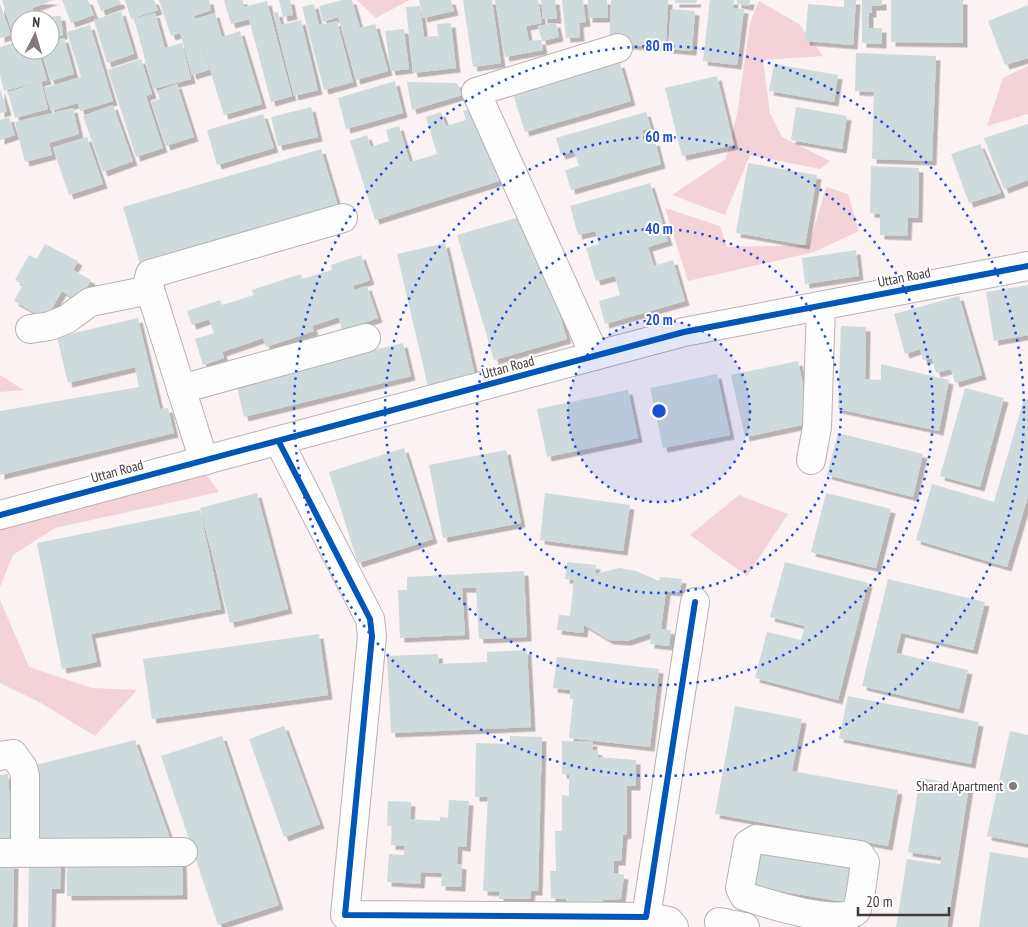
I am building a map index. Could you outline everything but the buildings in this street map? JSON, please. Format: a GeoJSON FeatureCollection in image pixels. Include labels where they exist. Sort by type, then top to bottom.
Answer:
{"type":"FeatureCollection","features":[{"type":"Feature","properties":{"kind":"street"},"geometry":{"type":"LineString","coordinates":[[595,356],[476,92],[618,48]]}},
{"type":"Feature","properties":{"kind":"street"},"geometry":{"type":"LineString","coordinates":[[204,462],[150,290],[148,283],[150,274],[343,218]]}},
{"type":"Feature","properties":{"kind":"street","name":"Uttan Road"},"geometry":{"type":"LineString","coordinates":[[0,515],[279,442],[684,332],[1028,266]]}},
{"type":"Feature","properties":{"kind":"street"},"geometry":{"type":"LineString","coordinates":[[30,329],[50,326],[66,319],[90,302],[150,290]]}},
{"type":"Feature","properties":{"kind":"street"},"geometry":{"type":"LineString","coordinates":[[811,460],[817,428],[822,306]]}},
{"type":"Feature","properties":{"kind":"street"},"geometry":{"type":"LineString","coordinates":[[181,388],[366,338]]}},
{"type":"Feature","properties":{"kind":"street"},"geometry":{"type":"LineString","coordinates":[[279,442],[370,619],[372,636],[343,921],[608,921],[646,917],[669,921],[674,927]]}},
{"type":"Feature","properties":{"kind":"street"},"geometry":{"type":"LineString","coordinates":[[646,917],[695,602]]}},
{"type":"Feature","properties":{"kind":"street"},"geometry":{"type":"LineString","coordinates":[[0,756],[13,754],[23,768],[13,852],[183,852]]}},
{"type":"Feature","properties":{"kind":"street"},"geometry":{"type":"LineString","coordinates":[[756,838],[860,855],[865,862],[856,911],[847,920],[822,925],[744,896],[740,888],[748,844],[756,838]]}},
{"type":"Feature","properties":{"kind":"shaded area"},"geometry":{"type":"Polygon","coordinates":[[[357,0],[409,0],[376,18],[357,0]]]}},
{"type":"Feature","properties":{"kind":"shaded area"},"geometry":{"type":"Polygon","coordinates":[[[759,1],[799,24],[823,56],[763,60],[770,113],[782,137],[830,161],[820,169],[750,155],[725,215],[672,195],[726,159],[737,114],[750,23],[759,1]]]}},
{"type":"Feature","properties":{"kind":"shaded area"},"geometry":{"type":"Polygon","coordinates":[[[1028,66],[1028,114],[987,126],[1003,78],[1028,66]]]}},
{"type":"Feature","properties":{"kind":"shaded area"},"geometry":{"type":"Polygon","coordinates":[[[826,187],[848,194],[859,231],[814,252],[688,281],[665,208],[720,226],[727,247],[809,245],[826,187]]]}},
{"type":"Feature","properties":{"kind":"shaded area"},"geometry":{"type":"Polygon","coordinates":[[[0,375],[24,390],[0,392],[0,375]]]}},
{"type":"Feature","properties":{"kind":"shaded area"},"geometry":{"type":"Polygon","coordinates":[[[204,472],[219,492],[55,528],[13,555],[0,587],[0,529],[204,472]]]}},
{"type":"Feature","properties":{"kind":"shaded area"},"geometry":{"type":"Polygon","coordinates":[[[739,495],[788,514],[747,576],[690,535],[739,495]]]}},
{"type":"Feature","properties":{"kind":"shaded area"},"geometry":{"type":"Polygon","coordinates":[[[0,600],[29,667],[92,688],[137,690],[95,736],[41,703],[0,683],[0,600]]]}},
{"type":"Feature","properties":{"kind":"cycle path"},"geometry":{"type":"LineString","coordinates":[[0,515],[684,332],[1028,266]]}},
{"type":"Feature","properties":{"kind":"cycle path"},"geometry":{"type":"LineString","coordinates":[[279,442],[370,619],[372,636],[345,915],[646,917],[695,602]]}},
{"type":"Feature","properties":{"kind":"place","name":"Sharad Apartment"},"geometry":{"type":"Point","coordinates":[1013,786]}}]}
